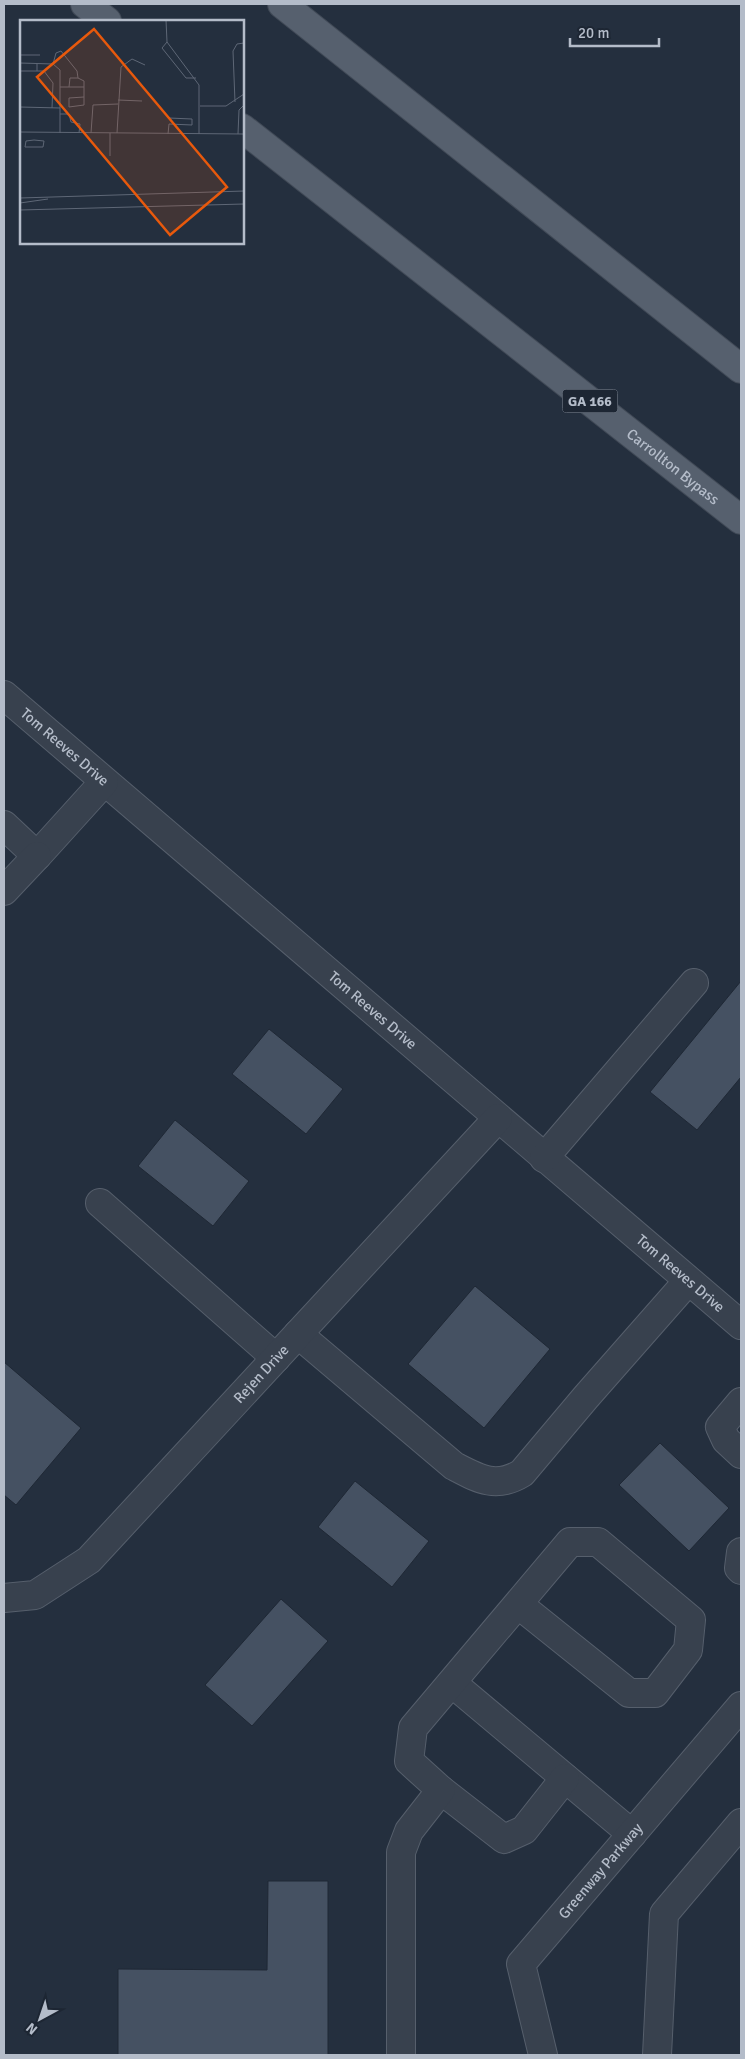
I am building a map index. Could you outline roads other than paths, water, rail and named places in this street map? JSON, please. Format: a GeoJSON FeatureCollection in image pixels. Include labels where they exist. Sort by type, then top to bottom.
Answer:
{"type":"FeatureCollection","features":[{"type":"Feature","properties":{"kind":"main road"},"geometry":{"type":"LineString","coordinates":[[85,4],[106,20]]}},
{"type":"Feature","properties":{"kind":"main road"},"geometry":{"type":"LineString","coordinates":[[282,4],[741,369]]}},
{"type":"Feature","properties":{"kind":"main road","name":"Carrollton Bypass"},"geometry":{"type":"LineString","coordinates":[[244,130],[741,520]]}},
{"type":"Feature","properties":{"kind":"street","name":"Tom Reeves Drive"},"geometry":{"type":"LineString","coordinates":[[4,696],[741,1325]]}},
{"type":"Feature","properties":{"kind":"street"},"geometry":{"type":"LineString","coordinates":[[4,891],[104,782]]}},
{"type":"Feature","properties":{"kind":"street"},"geometry":{"type":"LineString","coordinates":[[4,825],[37,856]]}},
{"type":"Feature","properties":{"kind":"street"},"geometry":{"type":"LineString","coordinates":[[544,1158],[694,983]]}},
{"type":"Feature","properties":{"kind":"street","name":"Rejen Drive"},"geometry":{"type":"LineString","coordinates":[[4,1598],[35,1595],[89,1560],[498,1118]]}},
{"type":"Feature","properties":{"kind":"street"},"geometry":{"type":"LineString","coordinates":[[100,1203],[276,1358]]}},
{"type":"Feature","properties":{"kind":"street"},"geometry":{"type":"LineString","coordinates":[[298,1334],[454,1466],[474,1477],[494,1482],[511,1479],[522,1473],[688,1281]]}},
{"type":"Feature","properties":{"kind":"street"},"geometry":{"type":"LineString","coordinates":[[741,1402],[720,1427],[726,1440],[741,1454]]}},
{"type":"Feature","properties":{"kind":"street"},"geometry":{"type":"LineString","coordinates":[[518,1604],[630,1693],[655,1693],[688,1650],[691,1620],[598,1542],[570,1542],[413,1728],[409,1760],[441,1790],[504,1839],[524,1830],[565,1778]]}},
{"type":"Feature","properties":{"kind":"street"},"geometry":{"type":"LineString","coordinates":[[741,1552],[739,1568],[741,1570]]}},
{"type":"Feature","properties":{"kind":"street"},"geometry":{"type":"LineString","coordinates":[[452,1683],[632,1834]]}},
{"type":"Feature","properties":{"kind":"street","name":"Greenway Parkway"},"geometry":{"type":"LineString","coordinates":[[543,2055],[521,1964],[741,1706]]}},
{"type":"Feature","properties":{"kind":"street"},"geometry":{"type":"LineString","coordinates":[[400,2055],[400,1852],[409,1831],[441,1790]]}},
{"type":"Feature","properties":{"kind":"street"},"geometry":{"type":"LineString","coordinates":[[657,2055],[664,1914],[741,1824]]}}]}
